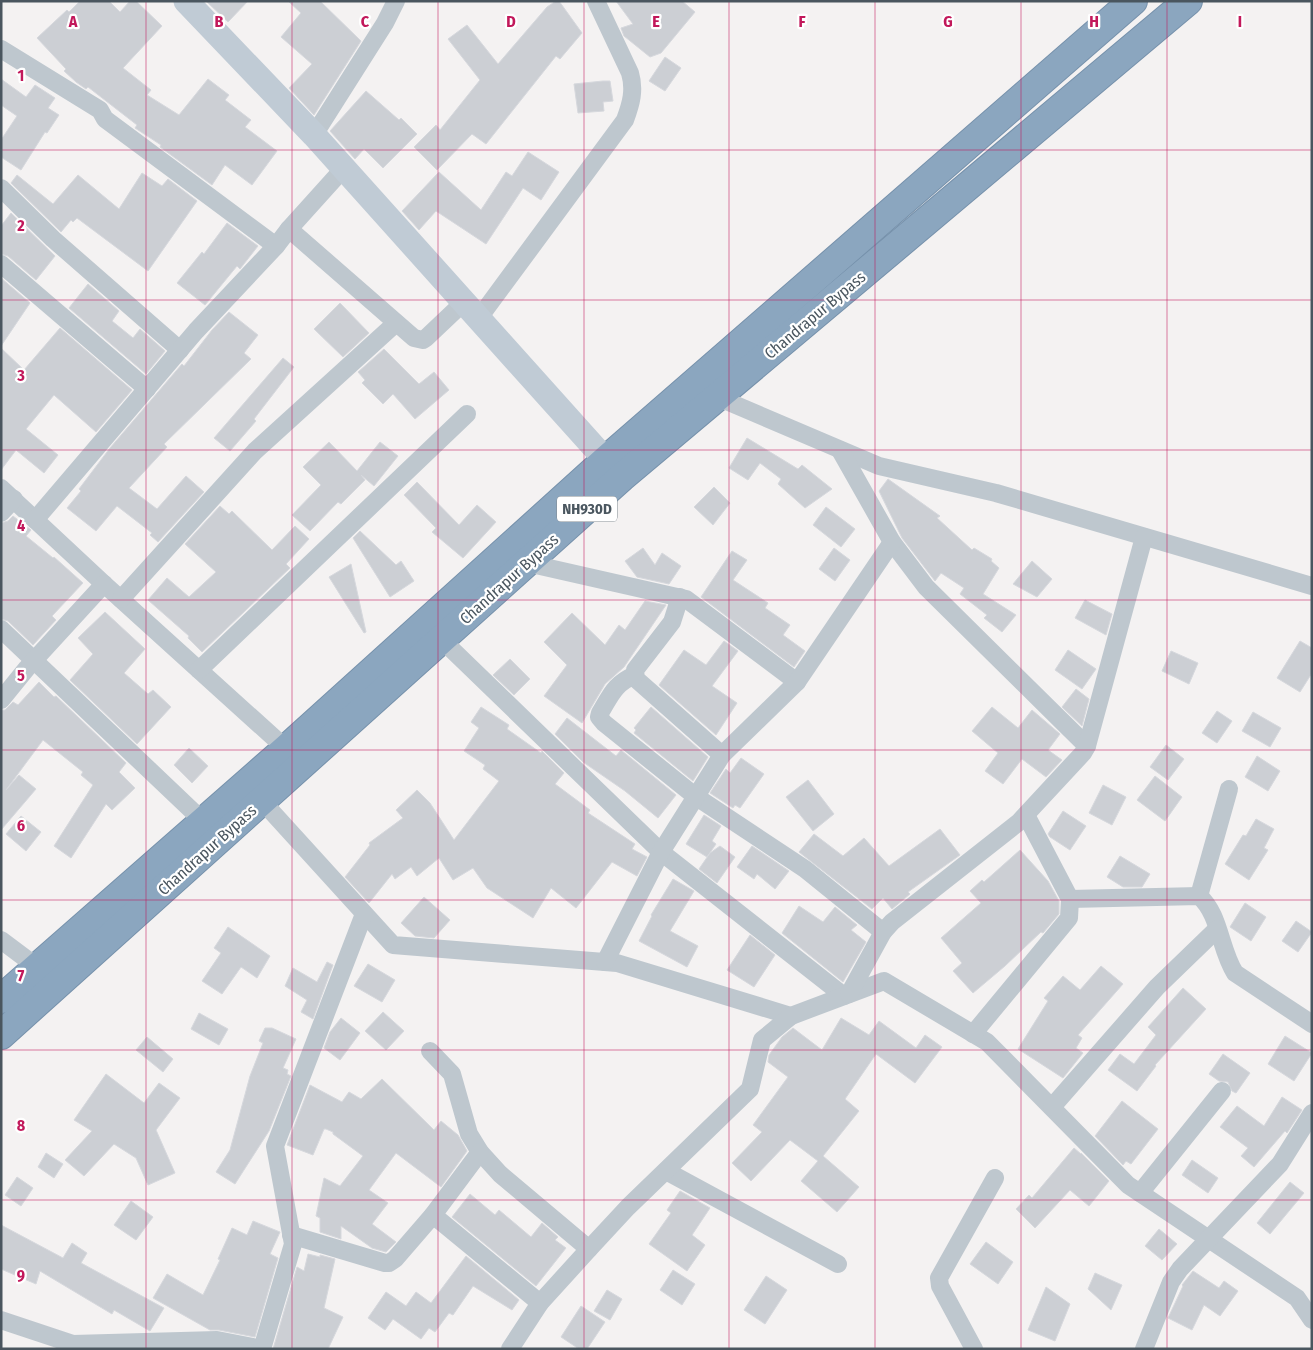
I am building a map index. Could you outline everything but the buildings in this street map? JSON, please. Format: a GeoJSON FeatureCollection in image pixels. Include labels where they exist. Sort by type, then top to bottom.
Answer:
{"type":"FeatureCollection","features":[{"type":"Feature","properties":{"kind":"highway","name":"Chandrapur Bypass"},"geometry":{"type":"LineString","coordinates":[[1,1035],[262,801],[294,757],[1133,1]]}},
{"type":"Feature","properties":{"kind":"highway","name":"Chandrapur Bypass"},"geometry":{"type":"LineString","coordinates":[[1,998],[204,822],[294,757],[441,640],[527,563],[614,469],[717,397],[1188,1]]}},
{"type":"Feature","properties":{"kind":"main road"},"geometry":{"type":"LineString","coordinates":[[186,1],[314,135],[614,469]]}},
{"type":"Feature","properties":{"kind":"street"},"geometry":{"type":"LineString","coordinates":[[314,135],[385,23],[396,1]]}},
{"type":"Feature","properties":{"kind":"street"},"geometry":{"type":"LineString","coordinates":[[289,229],[414,338],[423,340],[472,310],[625,120],[630,108],[633,83],[630,73],[596,1]]}},
{"type":"Feature","properties":{"kind":"street"},"geometry":{"type":"LineString","coordinates":[[1,49],[100,110],[106,119],[276,246]]}},
{"type":"Feature","properties":{"kind":"street"},"geometry":{"type":"LineString","coordinates":[[35,520],[180,350],[276,246],[344,168]]}},
{"type":"Feature","properties":{"kind":"street"},"geometry":{"type":"LineString","coordinates":[[1,188],[53,239],[180,350]]}},
{"type":"Feature","properties":{"kind":"street"},"geometry":{"type":"LineString","coordinates":[[1,264],[147,389]]}},
{"type":"Feature","properties":{"kind":"street"},"geometry":{"type":"LineString","coordinates":[[121,599],[255,451],[396,323]]}},
{"type":"Feature","properties":{"kind":"street"},"geometry":{"type":"LineString","coordinates":[[717,397],[879,466],[996,493],[1312,586]]}},
{"type":"Feature","properties":{"kind":"street"},"geometry":{"type":"LineString","coordinates":[[199,670],[467,414]]}},
{"type":"Feature","properties":{"kind":"street"},"geometry":{"type":"LineString","coordinates":[[840,450],[892,542],[926,587],[1087,746]]}},
{"type":"Feature","properties":{"kind":"street"},"geometry":{"type":"LineString","coordinates":[[1,513],[8,494],[294,757]]}},
{"type":"Feature","properties":{"kind":"street"},"geometry":{"type":"LineString","coordinates":[[846,995],[883,932],[901,913],[1026,815],[1087,746],[1144,537]]}},
{"type":"Feature","properties":{"kind":"street"},"geometry":{"type":"LineString","coordinates":[[605,962],[661,852],[722,755],[797,682],[892,542]]}},
{"type":"Feature","properties":{"kind":"street"},"geometry":{"type":"LineString","coordinates":[[527,563],[680,597],[692,602],[797,682]]}},
{"type":"Feature","properties":{"kind":"street"},"geometry":{"type":"LineString","coordinates":[[1,700],[34,660],[104,584]]}},
{"type":"Feature","properties":{"kind":"street"},"geometry":{"type":"LineString","coordinates":[[680,597],[672,622],[635,670],[635,675],[638,683],[722,755]]}},
{"type":"Feature","properties":{"kind":"street"},"geometry":{"type":"LineString","coordinates":[[1,629],[204,822]]}},
{"type":"Feature","properties":{"kind":"street"},"geometry":{"type":"LineString","coordinates":[[441,640],[661,852],[846,995]]}},
{"type":"Feature","properties":{"kind":"street"},"geometry":{"type":"LineString","coordinates":[[635,675],[623,680],[617,686],[599,717],[604,723],[695,796],[801,865],[883,932]]}},
{"type":"Feature","properties":{"kind":"street"},"geometry":{"type":"LineString","coordinates":[[1199,896],[1229,789]]}},
{"type":"Feature","properties":{"kind":"street"},"geometry":{"type":"LineString","coordinates":[[262,801],[393,945],[617,963],[791,1016]]}},
{"type":"Feature","properties":{"kind":"street"},"geometry":{"type":"LineString","coordinates":[[973,1034],[1069,918],[1070,899],[1026,815]]}},
{"type":"Feature","properties":{"kind":"street"},"geometry":{"type":"LineString","coordinates":[[1070,899],[1199,896],[1207,903],[1229,963],[1235,972],[1311,1023]]}},
{"type":"Feature","properties":{"kind":"street"},"geometry":{"type":"LineString","coordinates":[[1,1320],[73,1344],[214,1344],[262,1349],[293,1244],[276,1146],[364,914]]}},
{"type":"Feature","properties":{"kind":"street"},"geometry":{"type":"LineString","coordinates":[[1052,1107],[1157,987],[1217,929]]}},
{"type":"Feature","properties":{"kind":"street"},"geometry":{"type":"LineString","coordinates":[[1,940],[37,967]]}},
{"type":"Feature","properties":{"kind":"street"},"geometry":{"type":"LineString","coordinates":[[510,1349],[540,1303],[589,1249],[628,1207],[750,1089],[762,1040],[791,1016],[884,981],[987,1042],[1128,1185],[1297,1298],[1312,1320]]}},
{"type":"Feature","properties":{"kind":"street"},"geometry":{"type":"LineString","coordinates":[[430,1051],[452,1074],[470,1134],[480,1152],[500,1174],[589,1249]]}},
{"type":"Feature","properties":{"kind":"street"},"geometry":{"type":"LineString","coordinates":[[1140,1192],[1222,1091]]}},
{"type":"Feature","properties":{"kind":"street"},"geometry":{"type":"LineString","coordinates":[[1144,1349],[1170,1282],[1180,1269],[1280,1164],[1312,1113]]}},
{"type":"Feature","properties":{"kind":"street"},"geometry":{"type":"LineString","coordinates":[[291,1235],[385,1263],[389,1262],[395,1258],[433,1215],[480,1152]]}},
{"type":"Feature","properties":{"kind":"street"},"geometry":{"type":"LineString","coordinates":[[666,1171],[838,1264]]}},
{"type":"Feature","properties":{"kind":"street"},"geometry":{"type":"LineString","coordinates":[[974,1349],[940,1286],[939,1278],[996,1178]]}},
{"type":"Feature","properties":{"kind":"street"},"geometry":{"type":"LineString","coordinates":[[433,1215],[540,1303]]}}]}
